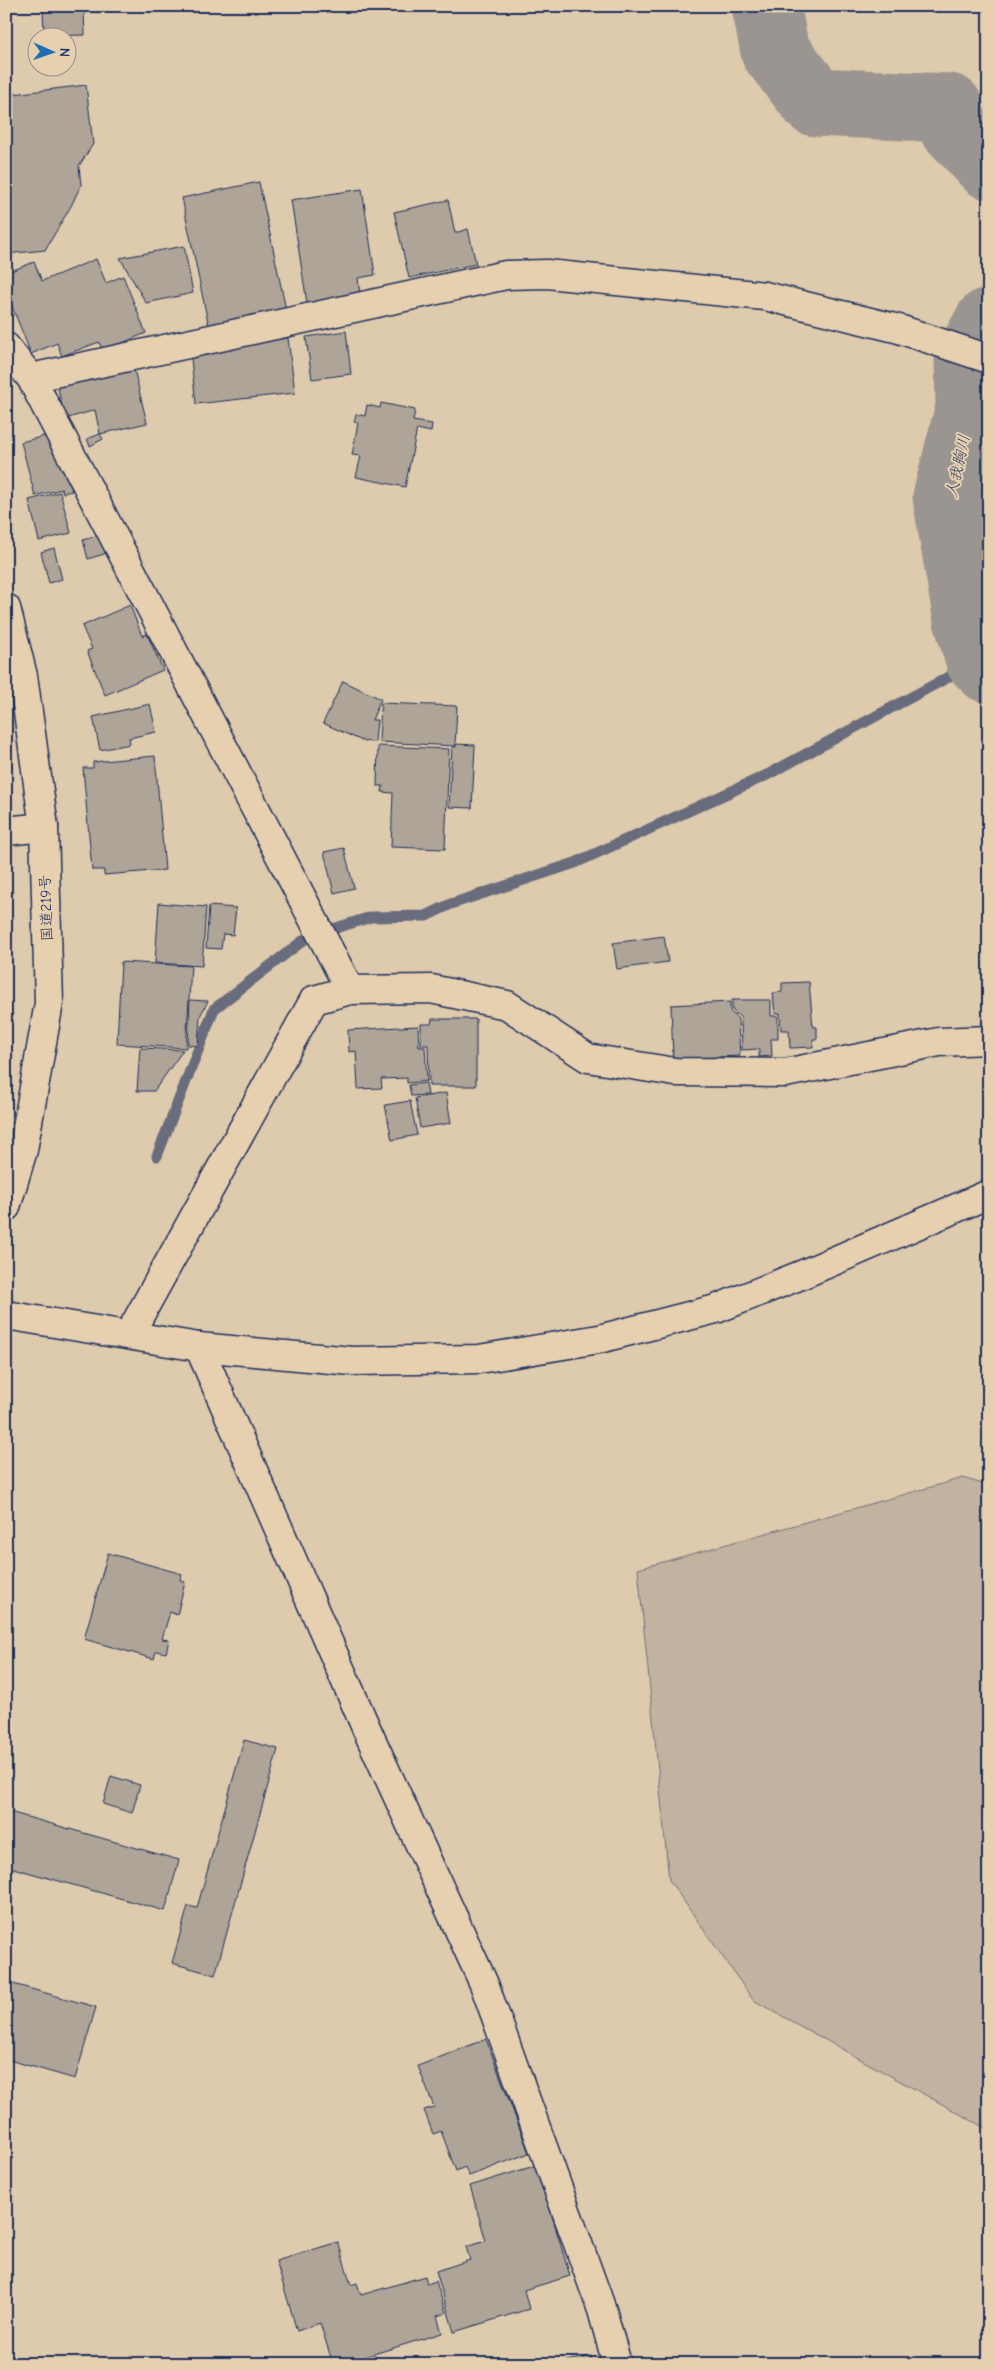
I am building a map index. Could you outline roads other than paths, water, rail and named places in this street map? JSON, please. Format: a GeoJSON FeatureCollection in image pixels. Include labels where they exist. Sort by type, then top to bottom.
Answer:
{"type":"FeatureCollection","features":[{"type":"Feature","properties":{"kind":"main road"},"geometry":{"type":"LineString","coordinates":[[31,378],[506,275],[547,274],[765,296],[899,329],[989,359]]}},
{"type":"Feature","properties":{"kind":"main road"},"geometry":{"type":"LineString","coordinates":[[6,347],[31,378],[350,990]]}},
{"type":"Feature","properties":{"kind":"main road","name":"国道219号"},"geometry":{"type":"LineString","coordinates":[[6,608],[24,676],[44,828],[50,1003],[23,1150],[6,1207]]}},
{"type":"Feature","properties":{"kind":"main road"},"geometry":{"type":"LineString","coordinates":[[6,831],[44,828]]}},
{"type":"Feature","properties":{"kind":"main road"},"geometry":{"type":"LineString","coordinates":[[129,1335],[314,1000],[350,990],[431,990],[507,1005],[588,1058],[675,1072],[785,1073],[939,1042],[989,1040]]}},
{"type":"Feature","properties":{"kind":"main road"},"geometry":{"type":"LineString","coordinates":[[6,1315],[199,1347],[352,1361],[479,1359],[599,1339],[716,1309],[801,1275],[989,1194]]}},
{"type":"Feature","properties":{"kind":"main road"},"geometry":{"type":"LineString","coordinates":[[199,1347],[363,1721],[484,1984],[602,2310],[617,2364]]}},
{"type":"Feature","properties":{"kind":"waterway","name":"人我胸川"},"geometry":{"type":"LineString","coordinates":[[766,6],[775,51],[815,102],[949,108],[952,125],[989,165]]}},
{"type":"Feature","properties":{"kind":"waterway","name":"人我胸川"},"geometry":{"type":"LineString","coordinates":[[989,322],[969,358],[970,408],[947,497],[968,620],[980,660],[989,669]]}},
{"type":"Feature","properties":{"kind":"waterway"},"geometry":{"type":"LineString","coordinates":[[336,928],[371,917],[426,916],[451,904],[575,863],[767,775],[980,660]]}},
{"type":"Feature","properties":{"kind":"waterway"},"geometry":{"type":"LineString","coordinates":[[157,1156],[214,1009],[309,936]]}}]}
